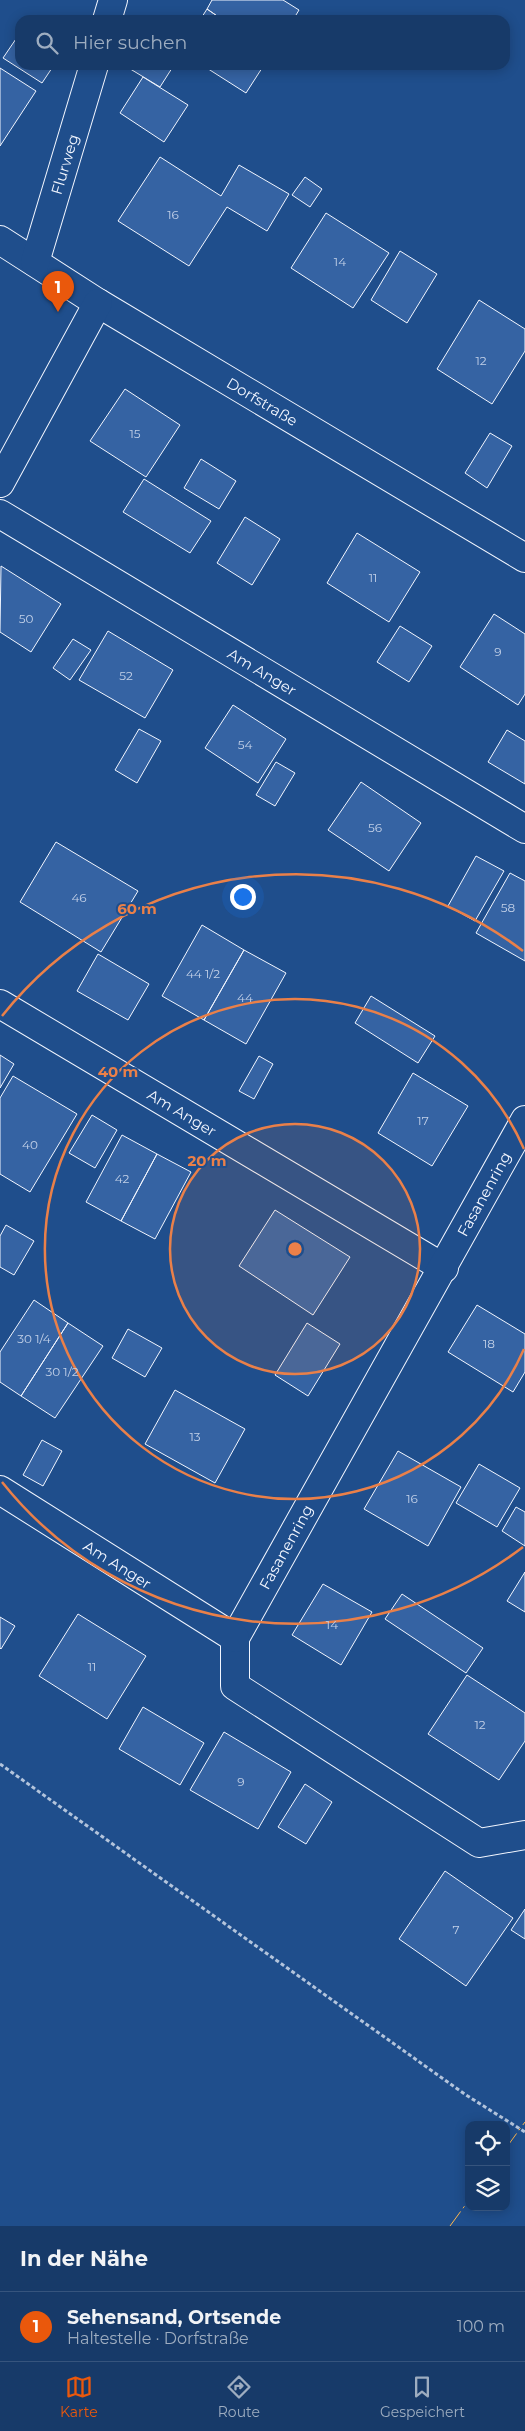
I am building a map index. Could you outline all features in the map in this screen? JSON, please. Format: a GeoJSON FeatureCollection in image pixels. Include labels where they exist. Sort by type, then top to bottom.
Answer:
{"type":"FeatureCollection","features":[{"type":"Feature","properties":{"kind":"street"},"geometry":{"type":"LineString","coordinates":[[108,15],[113,0]]}},
{"type":"Feature","properties":{"kind":"street","name":"Flurweg"},"geometry":{"type":"LineString","coordinates":[[35,262],[93,70]]}},
{"type":"Feature","properties":{"kind":"street","name":"Dorfstraße"},"geometry":{"type":"LineString","coordinates":[[0,240],[98,303],[525,558]]}},
{"type":"Feature","properties":{"kind":"street"},"geometry":{"type":"LineString","coordinates":[[0,483],[98,303]]}},
{"type":"Feature","properties":{"kind":"street","name":"Am Anger"},"geometry":{"type":"LineString","coordinates":[[0,514],[525,829]]}},
{"type":"Feature","properties":{"kind":"street","name":"Am Anger"},"geometry":{"type":"LineString","coordinates":[[0,1004],[444,1268]]}},
{"type":"Feature","properties":{"kind":"street","name":"Fasanenring"},"geometry":{"type":"LineString","coordinates":[[525,1120],[444,1268],[235,1638],[234,1686],[480,1843],[525,1835]]}},
{"type":"Feature","properties":{"kind":"street","name":"Am Anger"},"geometry":{"type":"LineString","coordinates":[[0,1490],[235,1638]]}},
{"type":"Feature","properties":{"kind":"path"},"geometry":{"type":"LineString","coordinates":[[0,1764],[458,2089],[525,2132]]}},
{"type":"Feature","properties":{"kind":"building"},"geometry":{"type":"Polygon","coordinates":[[[212,0],[283,0],[299,10],[296,15],[216,15],[207,9],[212,0]]]}},
{"type":"Feature","properties":{"kind":"building"},"geometry":{"type":"Polygon","coordinates":[[[207,9],[216,15],[203,15],[207,9]]]}},
{"type":"Feature","properties":{"kind":"building"},"geometry":{"type":"Polygon","coordinates":[[[15,40],[15,66],[3,58],[15,40]]]}},
{"type":"Feature","properties":{"kind":"building"},"geometry":{"type":"Polygon","coordinates":[[[0,68],[36,91],[0,146],[0,68]]]}},
{"type":"Feature","properties":{"kind":"building"},"geometry":{"type":"Polygon","coordinates":[[[22,70],[51,70],[42,83],[22,70]]]}},
{"type":"Feature","properties":{"kind":"building"},"geometry":{"type":"Polygon","coordinates":[[[132,70],[171,70],[160,87],[132,70]]]}},
{"type":"Feature","properties":{"kind":"building"},"geometry":{"type":"Polygon","coordinates":[[[210,70],[261,70],[246,93],[210,70]]]}},
{"type":"Feature","properties":{"kind":"building"},"geometry":{"type":"Polygon","coordinates":[[[143,77],[188,105],[164,142],[120,113],[143,77]]]}},
{"type":"Feature","properties":{"kind":"building"},"geometry":{"type":"Polygon","coordinates":[[[160,157],[221,196],[239,165],[289,194],[267,231],[227,207],[189,266],[118,221],[160,157]]]}},
{"type":"Feature","properties":{"kind":"building"},"geometry":{"type":"Polygon","coordinates":[[[305,177],[322,189],[310,207],[292,195],[305,177]]]}},
{"type":"Feature","properties":{"kind":"building"},"geometry":{"type":"Polygon","coordinates":[[[326,213],[389,253],[353,308],[291,268],[326,213]]]}},
{"type":"Feature","properties":{"kind":"building"},"geometry":{"type":"Polygon","coordinates":[[[400,251],[437,274],[407,323],[371,300],[400,251]]]}},
{"type":"Feature","properties":{"kind":"building"},"geometry":{"type":"Polygon","coordinates":[[[479,300],[525,329],[525,351],[492,404],[437,369],[479,300]]]}},
{"type":"Feature","properties":{"kind":"building"},"geometry":{"type":"Polygon","coordinates":[[[125,389],[180,425],[146,477],[90,441],[125,389]]]}},
{"type":"Feature","properties":{"kind":"building"},"geometry":{"type":"Polygon","coordinates":[[[490,433],[512,446],[487,488],[465,473],[490,433]]]}},
{"type":"Feature","properties":{"kind":"building"},"geometry":{"type":"Polygon","coordinates":[[[201,459],[236,481],[219,509],[184,488],[201,459]]]}},
{"type":"Feature","properties":{"kind":"building"},"geometry":{"type":"Polygon","coordinates":[[[144,479],[211,521],[190,553],[123,512],[144,479]]]}},
{"type":"Feature","properties":{"kind":"building"},"geometry":{"type":"Polygon","coordinates":[[[245,517],[280,539],[252,585],[217,563],[245,517]]]}},
{"type":"Feature","properties":{"kind":"building"},"geometry":{"type":"Polygon","coordinates":[[[357,533],[420,572],[389,622],[327,583],[357,533]]]}},
{"type":"Feature","properties":{"kind":"building"},"geometry":{"type":"Polygon","coordinates":[[[1,566],[61,604],[31,652],[0,632],[1,566]]]}},
{"type":"Feature","properties":{"kind":"building"},"geometry":{"type":"Polygon","coordinates":[[[494,614],[525,634],[525,694],[518,705],[460,667],[494,614]]]}},
{"type":"Feature","properties":{"kind":"building"},"geometry":{"type":"Polygon","coordinates":[[[400,626],[432,646],[409,682],[377,662],[400,626]]]}},
{"type":"Feature","properties":{"kind":"building"},"geometry":{"type":"Polygon","coordinates":[[[108,631],[173,670],[145,718],[79,680],[108,631]]]}},
{"type":"Feature","properties":{"kind":"building"},"geometry":{"type":"Polygon","coordinates":[[[73,639],[91,650],[70,680],[53,668],[73,639]]]}},
{"type":"Feature","properties":{"kind":"building"},"geometry":{"type":"Polygon","coordinates":[[[233,705],[286,739],[258,783],[205,748],[233,705]]]}},
{"type":"Feature","properties":{"kind":"building"},"geometry":{"type":"Polygon","coordinates":[[[139,729],[161,741],[137,783],[115,770],[139,729]]]}},
{"type":"Feature","properties":{"kind":"building"},"geometry":{"type":"Polygon","coordinates":[[[507,730],[525,741],[525,784],[488,762],[507,730]]]}},
{"type":"Feature","properties":{"kind":"building"},"geometry":{"type":"Polygon","coordinates":[[[276,762],[295,773],[275,806],[256,795],[276,762]]]}},
{"type":"Feature","properties":{"kind":"building"},"geometry":{"type":"Polygon","coordinates":[[[361,782],[421,823],[389,871],[328,830],[361,782]]]}},
{"type":"Feature","properties":{"kind":"building"},"geometry":{"type":"Polygon","coordinates":[[[56,842],[138,891],[101,952],[20,902],[56,842]]]}},
{"type":"Feature","properties":{"kind":"building"},"geometry":{"type":"Polygon","coordinates":[[[476,856],[504,871],[475,921],[448,906],[476,856]]]}},
{"type":"Feature","properties":{"kind":"building"},"geometry":{"type":"Polygon","coordinates":[[[510,873],[525,881],[525,961],[476,933],[510,873]]]}},
{"type":"Feature","properties":{"kind":"building"},"geometry":{"type":"Polygon","coordinates":[[[202,925],[244,950],[204,1020],[162,996],[202,925]]]}},
{"type":"Feature","properties":{"kind":"building"},"geometry":{"type":"Polygon","coordinates":[[[244,950],[286,973],[246,1044],[204,1020],[244,950]]]}},
{"type":"Feature","properties":{"kind":"building"},"geometry":{"type":"Polygon","coordinates":[[[98,954],[149,984],[128,1020],[77,991],[98,954]]]}},
{"type":"Feature","properties":{"kind":"building"},"geometry":{"type":"Polygon","coordinates":[[[371,996],[435,1036],[418,1063],[355,1023],[371,996]]]}},
{"type":"Feature","properties":{"kind":"building"},"geometry":{"type":"Polygon","coordinates":[[[0,1055],[14,1064],[0,1088],[0,1055]]]}},
{"type":"Feature","properties":{"kind":"building"},"geometry":{"type":"Polygon","coordinates":[[[259,1056],[273,1064],[254,1099],[239,1091],[259,1056]]]}},
{"type":"Feature","properties":{"kind":"building"},"geometry":{"type":"Polygon","coordinates":[[[413,1073],[468,1106],[432,1166],[378,1133],[413,1073]]]}},
{"type":"Feature","properties":{"kind":"building"},"geometry":{"type":"Polygon","coordinates":[[[13,1076],[77,1114],[30,1192],[0,1174],[0,1098],[13,1076]]]}},
{"type":"Feature","properties":{"kind":"building"},"geometry":{"type":"Polygon","coordinates":[[[92,1115],[117,1130],[95,1168],[69,1153],[92,1115]]]}},
{"type":"Feature","properties":{"kind":"building"},"geometry":{"type":"Polygon","coordinates":[[[122,1135],[157,1154],[121,1221],[86,1202],[122,1135]]]}},
{"type":"Feature","properties":{"kind":"building"},"geometry":{"type":"Polygon","coordinates":[[[157,1154],[191,1172],[155,1239],[121,1221],[157,1154]]]}},
{"type":"Feature","properties":{"kind":"building"},"geometry":{"type":"Polygon","coordinates":[[[275,1210],[350,1257],[313,1315],[239,1266],[275,1210]]]}},
{"type":"Feature","properties":{"kind":"building"},"geometry":{"type":"Polygon","coordinates":[[[6,1225],[34,1241],[14,1275],[0,1267],[0,1236],[6,1225]]]}},
{"type":"Feature","properties":{"kind":"building"},"geometry":{"type":"Polygon","coordinates":[[[34,1300],[68,1323],[21,1396],[0,1382],[0,1352],[34,1300]]]}},
{"type":"Feature","properties":{"kind":"building"},"geometry":{"type":"Polygon","coordinates":[[[477,1305],[525,1334],[525,1372],[513,1392],[448,1352],[477,1305]]]}},
{"type":"Feature","properties":{"kind":"building"},"geometry":{"type":"Polygon","coordinates":[[[68,1323],[103,1346],[55,1418],[21,1396],[68,1323]]]}},
{"type":"Feature","properties":{"kind":"building"},"geometry":{"type":"Polygon","coordinates":[[[307,1323],[340,1344],[308,1396],[275,1375],[307,1323]]]}},
{"type":"Feature","properties":{"kind":"building"},"geometry":{"type":"Polygon","coordinates":[[[128,1329],[162,1348],[145,1377],[112,1358],[128,1329]]]}},
{"type":"Feature","properties":{"kind":"building"},"geometry":{"type":"Polygon","coordinates":[[[175,1390],[245,1429],[215,1483],[145,1444],[175,1390]]]}},
{"type":"Feature","properties":{"kind":"building"},"geometry":{"type":"Polygon","coordinates":[[[42,1440],[62,1451],[43,1486],[23,1475],[42,1440]]]}},
{"type":"Feature","properties":{"kind":"building"},"geometry":{"type":"Polygon","coordinates":[[[398,1451],[461,1487],[428,1546],[364,1509],[398,1451]]]}},
{"type":"Feature","properties":{"kind":"building"},"geometry":{"type":"Polygon","coordinates":[[[479,1464],[520,1488],[497,1527],[456,1503],[479,1464]]]}},
{"type":"Feature","properties":{"kind":"building"},"geometry":{"type":"Polygon","coordinates":[[[516,1507],[525,1512],[525,1546],[502,1531],[516,1507]]]}},
{"type":"Feature","properties":{"kind":"building"},"geometry":{"type":"Polygon","coordinates":[[[525,1572],[525,1612],[507,1601],[525,1572]]]}},
{"type":"Feature","properties":{"kind":"building"},"geometry":{"type":"Polygon","coordinates":[[[323,1584],[372,1612],[341,1665],[292,1635],[323,1584]]]}},
{"type":"Feature","properties":{"kind":"building"},"geometry":{"type":"Polygon","coordinates":[[[402,1594],[483,1648],[466,1673],[385,1619],[402,1594]]]}},
{"type":"Feature","properties":{"kind":"building"},"geometry":{"type":"Polygon","coordinates":[[[78,1614],[146,1656],[107,1719],[39,1676],[78,1614]]]}},
{"type":"Feature","properties":{"kind":"building"},"geometry":{"type":"Polygon","coordinates":[[[0,1617],[15,1626],[1,1649],[0,1648],[0,1617]]]}},
{"type":"Feature","properties":{"kind":"building"},"geometry":{"type":"Polygon","coordinates":[[[467,1675],[525,1713],[525,1741],[499,1780],[428,1734],[467,1675]]]}},
{"type":"Feature","properties":{"kind":"building"},"geometry":{"type":"Polygon","coordinates":[[[143,1707],[204,1743],[180,1785],[119,1749],[143,1707]]]}},
{"type":"Feature","properties":{"kind":"building"},"geometry":{"type":"Polygon","coordinates":[[[224,1732],[291,1772],[258,1829],[190,1790],[224,1732]]]}},
{"type":"Feature","properties":{"kind":"building"},"geometry":{"type":"Polygon","coordinates":[[[305,1784],[332,1802],[306,1844],[278,1827],[305,1784]]]}},
{"type":"Feature","properties":{"kind":"building"},"geometry":{"type":"Polygon","coordinates":[[[445,1871],[513,1918],[466,1986],[399,1939],[445,1871]]]}},
{"type":"Feature","properties":{"kind":"building"},"geometry":{"type":"Polygon","coordinates":[[[525,1909],[525,1939],[511,1930],[525,1909]]]}},
{"type":"Feature","properties":{"kind":"power"},"geometry":{"type":"LineString","coordinates":[[510,2143],[525,2122]]}},
{"type":"Feature","properties":{"kind":"power"},"geometry":{"type":"LineString","coordinates":[[450,2226],[465,2205]]}},
{"type":"Feature","properties":{"kind":"place","name":"Sehensand, Ortsende"},"geometry":{"type":"Point","coordinates":[58,312]}}]}
